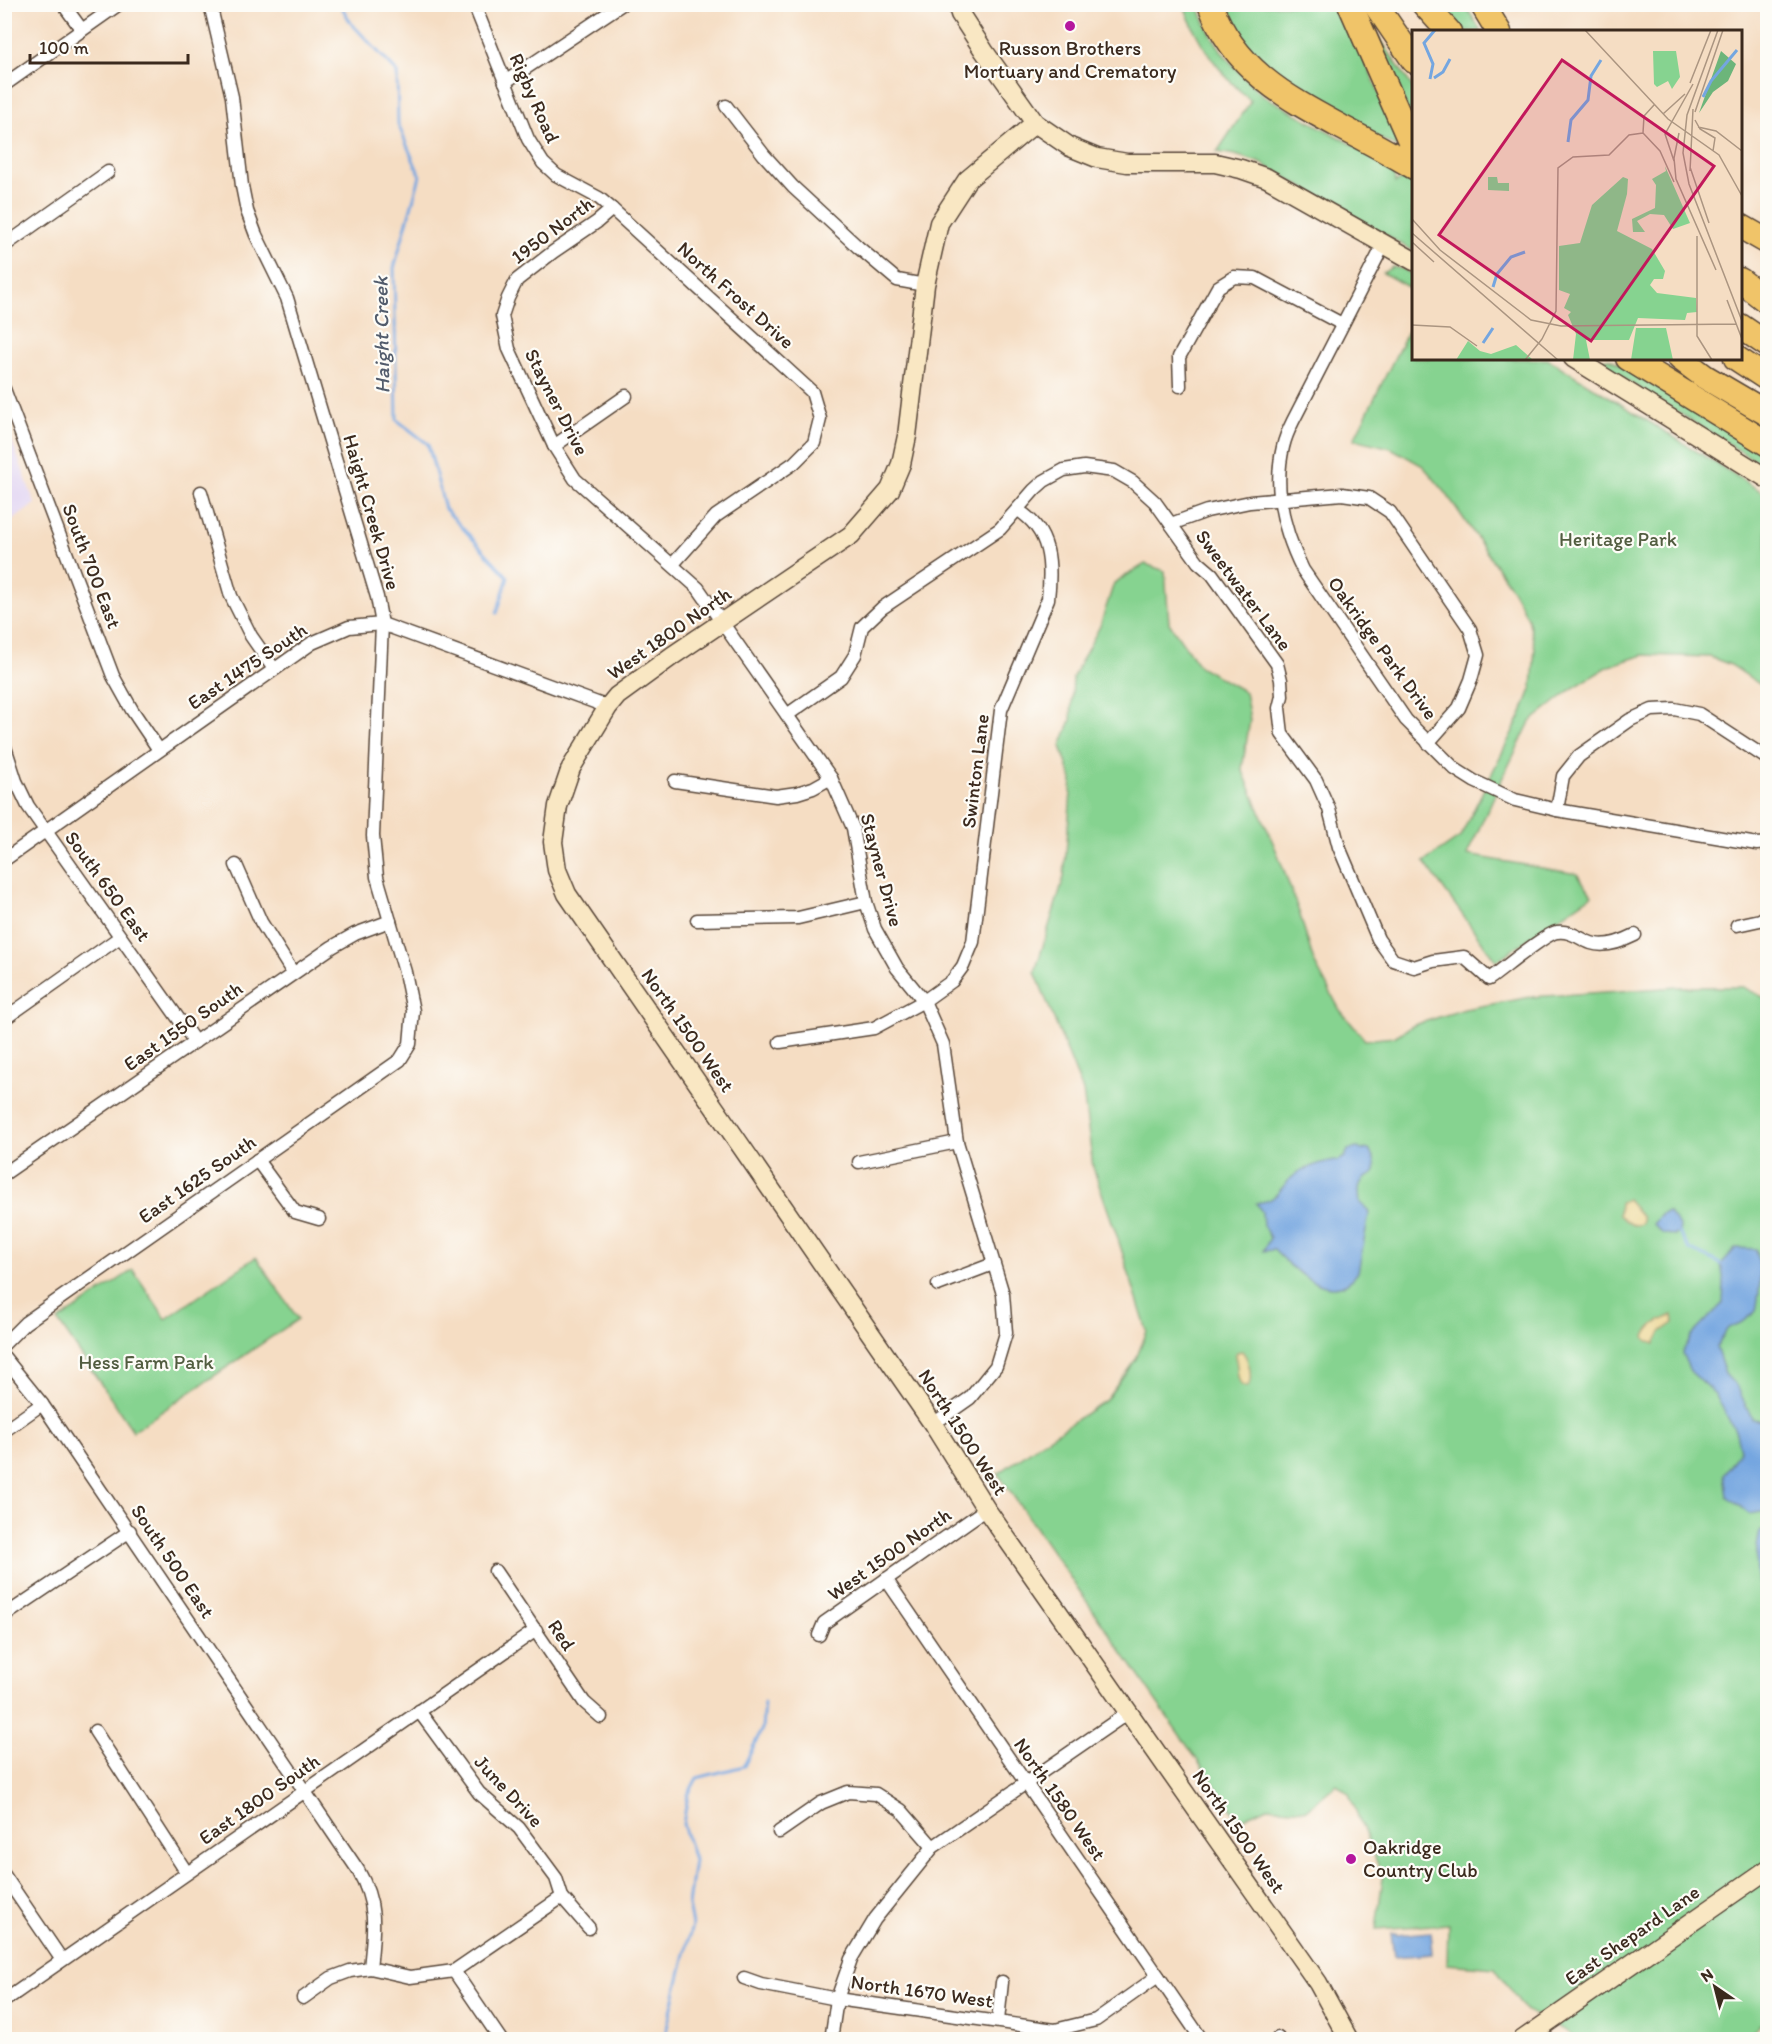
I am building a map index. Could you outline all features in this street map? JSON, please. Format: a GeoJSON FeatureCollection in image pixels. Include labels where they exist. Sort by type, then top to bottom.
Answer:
{"type":"FeatureCollection","features":[{"type":"Feature","properties":{"kind":"highway"},"geometry":{"type":"LineString","coordinates":[[1210,4],[1227,38],[1239,56],[1255,73],[1299,105],[1412,166]]}},
{"type":"Feature","properties":{"kind":"highway"},"geometry":{"type":"LineString","coordinates":[[1350,4],[1412,148]]}},
{"type":"Feature","properties":{"kind":"highway"},"geometry":{"type":"LineString","coordinates":[[1375,4],[1412,60]]}},
{"type":"Feature","properties":{"kind":"highway"},"geometry":{"type":"LineString","coordinates":[[1409,4],[1426,30]]}},
{"type":"Feature","properties":{"kind":"highway"},"geometry":{"type":"LineString","coordinates":[[1424,4],[1447,30]]}},
{"type":"Feature","properties":{"kind":"highway"},"geometry":{"type":"LineString","coordinates":[[1482,4],[1498,30]]}},
{"type":"Feature","properties":{"kind":"highway"},"geometry":{"type":"LineString","coordinates":[[1742,227],[1767,242]]}},
{"type":"Feature","properties":{"kind":"highway"},"geometry":{"type":"LineString","coordinates":[[1742,280],[1767,294]]}},
{"type":"Feature","properties":{"kind":"highway"},"geometry":{"type":"LineString","coordinates":[[1742,281],[1767,302]]}},
{"type":"Feature","properties":{"kind":"highway"},"geometry":{"type":"LineString","coordinates":[[1742,328],[1767,345]]}},
{"type":"Feature","properties":{"kind":"highway"},"geometry":{"type":"LineString","coordinates":[[1631,360],[1767,444]]}},
{"type":"Feature","properties":{"kind":"highway"},"geometry":{"type":"LineString","coordinates":[[1683,360],[1705,377],[1767,414]]}},
{"type":"Feature","properties":{"kind":"highway"},"geometry":{"type":"LineString","coordinates":[[1739,360],[1767,379]]}},
{"type":"Feature","properties":{"kind":"street"},"geometry":{"type":"LineString","coordinates":[[63,4],[82,30]]}},
{"type":"Feature","properties":{"kind":"street"},"geometry":{"type":"LineString","coordinates":[[4,85],[119,4]]}},
{"type":"Feature","properties":{"kind":"street","name":"Haight Creek Drive"},"geometry":{"type":"LineString","coordinates":[[210,4],[232,98],[247,211],[256,235],[287,298],[377,597],[382,624],[373,836],[377,877],[405,972],[412,1011],[410,1044]]}},
{"type":"Feature","properties":{"kind":"street","name":"Rigby Road"},"geometry":{"type":"LineString","coordinates":[[474,4],[528,139],[543,163],[556,176],[599,198],[612,209]]}},
{"type":"Feature","properties":{"kind":"street"},"geometry":{"type":"LineString","coordinates":[[505,82],[622,4]]}},
{"type":"Feature","properties":{"kind":"street"},"geometry":{"type":"LineString","coordinates":[[957,4],[960,14],[984,51],[1035,123],[1070,147],[1097,158],[1127,163],[1215,163],[1241,168],[1267,178],[1412,260]]}},
{"type":"Feature","properties":{"kind":"street"},"geometry":{"type":"LineString","coordinates":[[726,106],[793,187],[858,248],[897,280],[925,285]]}},
{"type":"Feature","properties":{"kind":"street","name":"West 1800 North"},"geometry":{"type":"LineString","coordinates":[[553,842],[558,806],[571,768],[608,707],[618,696],[851,535],[890,490],[902,464],[925,285],[939,223],[967,180],[1035,123]]}},
{"type":"Feature","properties":{"kind":"street"},"geometry":{"type":"LineString","coordinates":[[4,246],[108,172]]}},
{"type":"Feature","properties":{"kind":"street","name":"1950 North"},"geometry":{"type":"LineString","coordinates":[[502,315],[517,280],[612,209]]}},
{"type":"Feature","properties":{"kind":"street","name":"North Frost Drive"},"geometry":{"type":"LineString","coordinates":[[612,209],[812,392],[819,419],[814,443],[794,463],[716,516],[673,564]]}},
{"type":"Feature","properties":{"kind":"street","name":"Oakridge Park Drive"},"geometry":{"type":"LineString","coordinates":[[1384,244],[1293,421],[1283,445],[1279,483],[1280,501],[1291,545],[1303,570],[1406,720],[1455,769],[1482,785],[1515,800],[1557,810],[1757,844],[1767,843]]}},
{"type":"Feature","properties":{"kind":"street"},"geometry":{"type":"LineString","coordinates":[[1180,386],[1179,357],[1218,287],[1234,277],[1255,278],[1342,324]]}},
{"type":"Feature","properties":{"kind":"street","name":"Stayner Drive"},"geometry":{"type":"LineString","coordinates":[[502,315],[509,349],[554,446],[575,479],[698,588],[831,778],[853,828],[866,902],[875,929],[886,952],[908,984],[924,1001],[943,1044],[957,1142],[1004,1294],[1006,1333],[996,1366],[970,1398],[933,1424]]}},
{"type":"Feature","properties":{"kind":"street"},"geometry":{"type":"LineString","coordinates":[[1576,360],[1767,479]]}},
{"type":"Feature","properties":{"kind":"street","name":"South 700 East"},"geometry":{"type":"LineString","coordinates":[[4,388],[113,676],[132,710],[159,750]]}},
{"type":"Feature","properties":{"kind":"street"},"geometry":{"type":"LineString","coordinates":[[554,446],[626,396]]}},
{"type":"Feature","properties":{"kind":"street","name":"Sweetwater Lane"},"geometry":{"type":"LineString","coordinates":[[787,715],[842,677],[855,655],[862,627],[882,608],[1000,529],[1044,481],[1065,470],[1084,467],[1114,471],[1133,482],[1155,502],[1198,562],[1212,574],[1277,664],[1281,680],[1282,696],[1279,708],[1282,734],[1316,780],[1329,809],[1339,847],[1378,939],[1393,960],[1414,967],[1433,961],[1464,957],[1489,979],[1545,937],[1556,932],[1570,933],[1598,945],[1609,944],[1635,934]]}},
{"type":"Feature","properties":{"kind":"street"},"geometry":{"type":"LineString","coordinates":[[201,492],[231,596],[251,636],[274,669]]}},
{"type":"Feature","properties":{"kind":"street"},"geometry":{"type":"LineString","coordinates":[[1171,524],[1250,502],[1342,494],[1369,498],[1390,512],[1470,629],[1478,655],[1471,680],[1459,708],[1428,743]]}},
{"type":"Feature","properties":{"kind":"street","name":"Swinton Lane"},"geometry":{"type":"LineString","coordinates":[[780,1042],[874,1028],[924,1001],[952,981],[963,966],[974,942],[1001,710],[1048,600],[1050,572],[1045,543],[1037,527],[1018,510]]}},
{"type":"Feature","properties":{"kind":"street","name":"East 1475 South"},"geometry":{"type":"LineString","coordinates":[[4,860],[312,643],[349,627],[382,624],[608,707]]}},
{"type":"Feature","properties":{"kind":"street"},"geometry":{"type":"LineString","coordinates":[[1557,810],[1563,776],[1579,756],[1630,720],[1652,710],[1674,709],[1699,714],[1767,759]]}},
{"type":"Feature","properties":{"kind":"street","name":"South 650 East"},"geometry":{"type":"LineString","coordinates":[[4,744],[16,781],[28,806],[195,1042]]}},
{"type":"Feature","properties":{"kind":"street"},"geometry":{"type":"LineString","coordinates":[[675,781],[776,796],[805,790],[831,778]]}},
{"type":"Feature","properties":{"kind":"street","name":"North 1500 West"},"geometry":{"type":"LineString","coordinates":[[553,842],[557,870],[567,894],[933,1424],[986,1509],[1318,1983],[1349,2040]]}},
{"type":"Feature","properties":{"kind":"street"},"geometry":{"type":"LineString","coordinates":[[236,865],[261,921],[293,973]]}},
{"type":"Feature","properties":{"kind":"street"},"geometry":{"type":"LineString","coordinates":[[697,920],[798,918],[866,902]]}},
{"type":"Feature","properties":{"kind":"street"},"geometry":{"type":"LineString","coordinates":[[1737,925],[1760,920],[1767,915]]}},
{"type":"Feature","properties":{"kind":"street","name":"East 1550 South"},"geometry":{"type":"LineString","coordinates":[[4,1174],[332,947],[355,934],[390,921]]}},
{"type":"Feature","properties":{"kind":"street"},"geometry":{"type":"LineString","coordinates":[[4,1019],[120,937]]}},
{"type":"Feature","properties":{"kind":"street","name":"East 1625 South"},"geometry":{"type":"LineString","coordinates":[[4,1344],[25,1323],[400,1060],[410,1044]]}},
{"type":"Feature","properties":{"kind":"street"},"geometry":{"type":"LineString","coordinates":[[859,1162],[957,1142]]}},
{"type":"Feature","properties":{"kind":"street"},"geometry":{"type":"LineString","coordinates":[[257,1160],[295,1212],[319,1219]]}},
{"type":"Feature","properties":{"kind":"street"},"geometry":{"type":"LineString","coordinates":[[938,1285],[993,1264]]}},
{"type":"Feature","properties":{"kind":"street","name":"South 500 East"},"geometry":{"type":"LineString","coordinates":[[4,1357],[42,1404],[130,1531],[368,1888],[374,1928],[370,1968]]}},
{"type":"Feature","properties":{"kind":"street"},"geometry":{"type":"LineString","coordinates":[[4,1431],[42,1404]]}},
{"type":"Feature","properties":{"kind":"street","name":"West 1500 North"},"geometry":{"type":"LineString","coordinates":[[819,1635],[824,1623],[986,1509]]}},
{"type":"Feature","properties":{"kind":"street"},"geometry":{"type":"LineString","coordinates":[[4,1616],[130,1531]]}},
{"type":"Feature","properties":{"kind":"street","name":"Red"},"geometry":{"type":"LineString","coordinates":[[495,1571],[584,1702],[601,1717]]}},
{"type":"Feature","properties":{"kind":"street","name":"North 1580 West"},"geometry":{"type":"LineString","coordinates":[[886,1580],[1202,2040]]}},
{"type":"Feature","properties":{"kind":"street","name":"East 1800 South"},"geometry":{"type":"LineString","coordinates":[[4,2001],[536,1630]]}},
{"type":"Feature","properties":{"kind":"street","name":"June Drive"},"geometry":{"type":"LineString","coordinates":[[419,1711],[478,1793],[519,1828],[556,1878],[562,1897],[588,1928]]}},
{"type":"Feature","properties":{"kind":"street"},"geometry":{"type":"LineString","coordinates":[[831,2040],[837,1999],[850,1959],[875,1919],[933,1847],[1129,1712]]}},
{"type":"Feature","properties":{"kind":"street"},"geometry":{"type":"LineString","coordinates":[[95,1731],[187,1873]]}},
{"type":"Feature","properties":{"kind":"street"},"geometry":{"type":"LineString","coordinates":[[779,1832],[821,1803],[848,1792],[876,1794],[901,1810],[933,1847]]}},
{"type":"Feature","properties":{"kind":"street","name":"East Shepard Lane"},"geometry":{"type":"LineString","coordinates":[[1522,2040],[1767,1869]]}},
{"type":"Feature","properties":{"kind":"street"},"geometry":{"type":"LineString","coordinates":[[4,1875],[62,1960]]}},
{"type":"Feature","properties":{"kind":"street"},"geometry":{"type":"LineString","coordinates":[[303,1998],[331,1978],[350,1971],[370,1968],[410,1977],[454,1971],[562,1897]]}},
{"type":"Feature","properties":{"kind":"street"},"geometry":{"type":"LineString","coordinates":[[454,1971],[501,2040]]}},
{"type":"Feature","properties":{"kind":"street","name":"North 1670 West"},"geometry":{"type":"LineString","coordinates":[[744,1978],[761,1984],[837,1999],[1055,2030],[1096,2020],[1158,1976]]}},
{"type":"Feature","properties":{"kind":"street"},"geometry":{"type":"LineString","coordinates":[[999,2021],[1002,1982]]}},
{"type":"Feature","properties":{"kind":"shaded area"},"geometry":{"type":"Polygon","coordinates":[[[5,422],[35,504],[4,526],[5,422]]]}},
{"type":"Feature","properties":{"kind":"green space"},"geometry":{"type":"Polygon","coordinates":[[[1184,5],[1198,5],[1216,43],[1243,77],[1264,96],[1393,167],[1395,183],[1410,175],[1412,176],[1412,250],[1261,163],[1217,152],[1251,101],[1220,69],[1203,45],[1184,5]]]}},
{"type":"Feature","properties":{"kind":"green space"},"geometry":{"type":"Polygon","coordinates":[[[1219,5],[1341,5],[1401,143],[1397,147],[1370,134],[1257,64],[1219,5]]]}},
{"type":"Feature","properties":{"kind":"green space"},"geometry":{"type":"Polygon","coordinates":[[[1439,5],[1465,5],[1480,30],[1461,30],[1439,5]]]}},
{"type":"Feature","properties":{"kind":"green space"},"geometry":{"type":"Polygon","coordinates":[[[1372,27],[1412,87],[1412,121],[1372,27]]]}},
{"type":"Feature","properties":{"kind":"green space"},"geometry":{"type":"Polygon","coordinates":[[[1392,267],[1403,269],[1412,274],[1412,289],[1383,273],[1392,267]]]}},
{"type":"Feature","properties":{"kind":"green space","name":"Heritage Park"},"geometry":{"type":"Polygon","coordinates":[[[1412,323],[1412,360],[1550,360],[1767,495],[1767,689],[1731,665],[1710,657],[1643,655],[1609,666],[1573,688],[1530,722],[1467,855],[1577,874],[1592,895],[1496,961],[1424,862],[1460,837],[1521,715],[1532,687],[1535,648],[1528,618],[1508,583],[1446,493],[1423,466],[1391,448],[1354,439],[1412,323]]]}},
{"type":"Feature","properties":{"kind":"green space"},"geometry":{"type":"Polygon","coordinates":[[[1594,360],[1613,360],[1767,454],[1767,468],[1594,360]]]}},
{"type":"Feature","properties":{"kind":"green space"},"geometry":{"type":"Polygon","coordinates":[[[1145,564],[1165,571],[1169,623],[1199,666],[1245,692],[1250,720],[1242,769],[1279,857],[1314,962],[1340,1010],[1365,1040],[1394,1037],[1414,1025],[1465,1009],[1531,997],[1679,987],[1743,987],[1767,999],[1767,2019],[1744,2039],[1575,2039],[1566,2031],[1525,2010],[1495,1968],[1447,1964],[1448,1924],[1376,1929],[1383,1877],[1349,1794],[1337,1784],[1306,1810],[1267,1807],[1239,1820],[998,1474],[1106,1400],[1136,1359],[1147,1331],[1093,1167],[1083,1091],[1035,972],[1064,877],[1072,780],[1061,746],[1071,720],[1073,677],[1100,626],[1114,583],[1145,564]]]}},
{"type":"Feature","properties":{"kind":"green space","name":"Hess Farm Park"},"geometry":{"type":"Polygon","coordinates":[[[256,1257],[298,1319],[133,1431],[58,1321],[133,1270],[166,1319],[256,1257]]]}},
{"type":"Feature","properties":{"kind":"sand"},"geometry":{"type":"Polygon","coordinates":[[[1627,1199],[1642,1217],[1642,1223],[1639,1225],[1619,1215],[1620,1203],[1627,1199]]]}},
{"type":"Feature","properties":{"kind":"sand"},"geometry":{"type":"Polygon","coordinates":[[[1673,1315],[1674,1323],[1661,1332],[1655,1344],[1648,1341],[1645,1337],[1650,1328],[1673,1315]]]}},
{"type":"Feature","properties":{"kind":"sand"},"geometry":{"type":"Polygon","coordinates":[[[1242,1351],[1250,1368],[1248,1387],[1242,1386],[1238,1375],[1235,1356],[1237,1352],[1242,1351]]]}},
{"type":"Feature","properties":{"kind":"water"},"geometry":{"type":"Polygon","coordinates":[[[1357,1148],[1369,1150],[1375,1165],[1373,1174],[1365,1178],[1359,1187],[1360,1203],[1369,1214],[1358,1272],[1348,1282],[1337,1287],[1326,1286],[1303,1275],[1274,1250],[1263,1251],[1270,1238],[1263,1225],[1262,1212],[1256,1203],[1273,1198],[1290,1179],[1311,1166],[1338,1161],[1345,1157],[1348,1150],[1357,1148]]]}},
{"type":"Feature","properties":{"kind":"water"},"geometry":{"type":"Polygon","coordinates":[[[1668,1212],[1680,1226],[1679,1233],[1675,1235],[1663,1234],[1653,1224],[1662,1214],[1668,1212]]]}},
{"type":"Feature","properties":{"kind":"water"},"geometry":{"type":"Polygon","coordinates":[[[1736,1248],[1756,1249],[1760,1287],[1756,1311],[1743,1322],[1728,1328],[1716,1347],[1725,1374],[1738,1388],[1752,1419],[1767,1421],[1767,1511],[1750,1514],[1727,1496],[1724,1475],[1740,1450],[1736,1433],[1715,1394],[1690,1371],[1682,1353],[1692,1335],[1723,1303],[1724,1282],[1721,1264],[1736,1248]]]}},
{"type":"Feature","properties":{"kind":"water"},"geometry":{"type":"Polygon","coordinates":[[[1760,1530],[1767,1532],[1761,1556],[1767,1584],[1767,1617],[1760,1595],[1757,1574],[1760,1530]]]}},
{"type":"Feature","properties":{"kind":"water"},"geometry":{"type":"Polygon","coordinates":[[[1431,1932],[1433,1954],[1394,1957],[1391,1933],[1396,1933],[1396,1935],[1431,1932]]]}},
{"type":"Feature","properties":{"kind":"waterway","name":"Haight Creek"},"geometry":{"type":"LineString","coordinates":[[340,4],[351,23],[397,72],[398,124],[420,176],[394,268],[397,420],[428,444],[445,509],[508,577],[497,613]]}},
{"type":"Feature","properties":{"kind":"waterway"},"geometry":{"type":"LineString","coordinates":[[1679,1233],[1689,1249],[1721,1264]]}},
{"type":"Feature","properties":{"kind":"waterway","name":"Haight Creek"},"geometry":{"type":"LineString","coordinates":[[666,2040],[665,2036],[692,1925],[688,1905],[694,1860],[683,1824],[688,1795],[697,1778],[744,1766],[762,1729],[764,1703]]}},
{"type":"Feature","properties":{"kind":"place","name":"Russon Brothers Mortuary and Crematory"},"geometry":{"type":"Point","coordinates":[1070,26]}},
{"type":"Feature","properties":{"kind":"place","name":"Oakridge Country Club"},"geometry":{"type":"Point","coordinates":[1351,1859]}}]}
